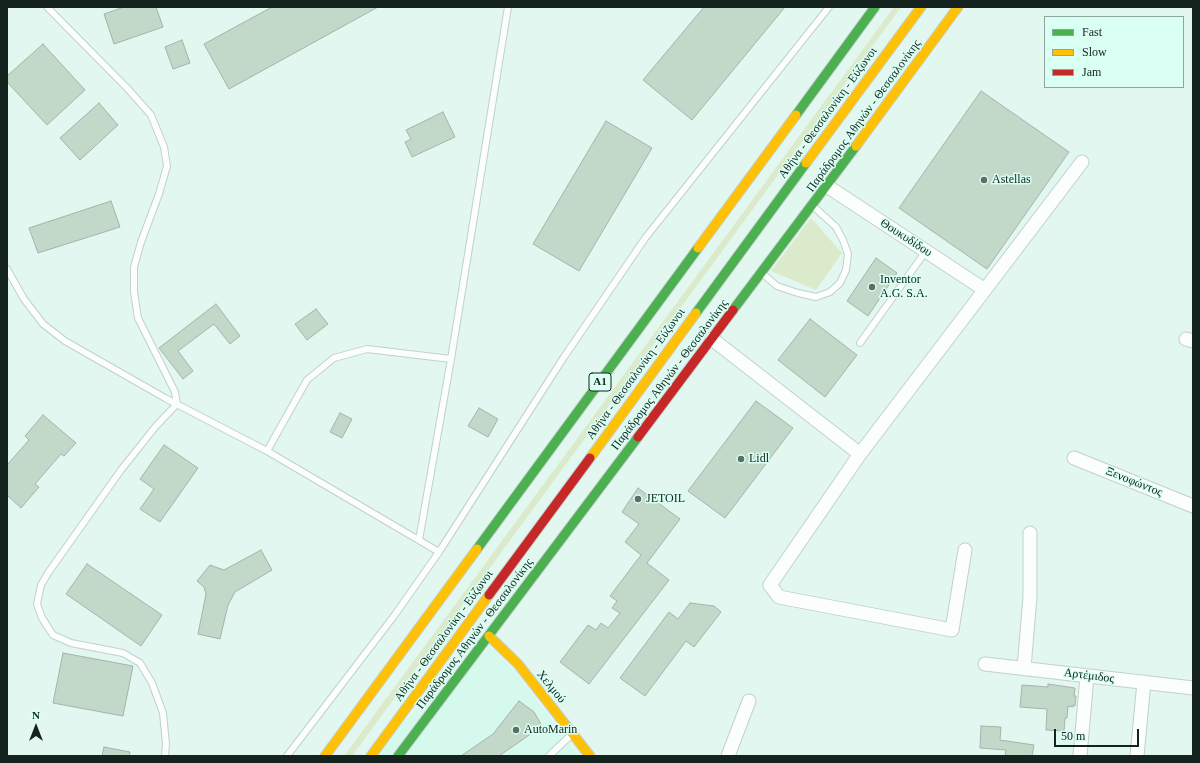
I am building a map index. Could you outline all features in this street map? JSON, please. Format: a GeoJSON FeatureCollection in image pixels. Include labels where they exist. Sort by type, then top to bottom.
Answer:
{"type":"FeatureCollection","features":[{"type":"Feature","properties":{"kind":"main road","name":"Αθήνα - Θεσσαλονίκη - Εύζωνοι"},"geometry":{"type":"LineString","coordinates":[[325,756],[875,7]]}},
{"type":"Feature","properties":{"kind":"main road","name":"Αθήνα - Θεσσαλονίκη - Εύζωνοι"},"geometry":{"type":"LineString","coordinates":[[371,756],[921,7]]}},
{"type":"Feature","properties":{"kind":"main road","name":"Παράδρομος Αθηνών - Θεσσαλονίκης"},"geometry":{"type":"LineString","coordinates":[[398,756],[762,273],[958,7]]}},
{"type":"Feature","properties":{"kind":"main road","name":"Χελμού"},"geometry":{"type":"LineString","coordinates":[[489,636],[518,664],[590,756]]}},
{"type":"Feature","properties":{"kind":"street"},"geometry":{"type":"LineString","coordinates":[[965,550],[952,630],[779,597],[770,585],[860,454],[1082,162]]}},
{"type":"Feature","properties":{"kind":"street","name":"Θουκυδίδου"},"geometry":{"type":"LineString","coordinates":[[827,186],[985,290]]}},
{"type":"Feature","properties":{"kind":"street"},"geometry":{"type":"LineString","coordinates":[[712,339],[860,454]]}},
{"type":"Feature","properties":{"kind":"street","name":"Ξενοφώντος"},"geometry":{"type":"LineString","coordinates":[[1074,458],[1193,506]]}},
{"type":"Feature","properties":{"kind":"street"},"geometry":{"type":"LineString","coordinates":[[1024,668],[1030,597],[1030,533]]}},
{"type":"Feature","properties":{"kind":"street","name":"Αρτέμιδος"},"geometry":{"type":"LineString","coordinates":[[985,664],[1193,688]]}},
{"type":"Feature","properties":{"kind":"street"},"geometry":{"type":"LineString","coordinates":[[1080,756],[1087,676]]}},
{"type":"Feature","properties":{"kind":"street"},"geometry":{"type":"LineString","coordinates":[[1137,756],[1144,682]]}},
{"type":"Feature","properties":{"kind":"street"},"geometry":{"type":"LineString","coordinates":[[728,756],[749,701]]}},
{"type":"Feature","properties":{"kind":"lane"},"geometry":{"type":"LineString","coordinates":[[47,7],[127,88],[151,115],[164,147],[167,166],[134,267],[134,292],[138,318],[175,392],[177,404]]}},
{"type":"Feature","properties":{"kind":"lane"},"geometry":{"type":"LineString","coordinates":[[420,540],[508,7]]}},
{"type":"Feature","properties":{"kind":"lane"},"geometry":{"type":"LineString","coordinates":[[287,756],[394,616],[439,552],[564,357],[646,237],[829,7]]}},
{"type":"Feature","properties":{"kind":"lane"},"geometry":{"type":"LineString","coordinates":[[762,273],[777,286],[816,297],[830,292],[840,283],[846,270],[848,254],[843,240],[836,227],[812,206]]}},
{"type":"Feature","properties":{"kind":"lane"},"geometry":{"type":"LineString","coordinates":[[860,343],[926,251]]}},
{"type":"Feature","properties":{"kind":"lane"},"geometry":{"type":"LineString","coordinates":[[7,269],[24,299],[42,324],[65,341],[177,404],[267,451],[439,552]]}},
{"type":"Feature","properties":{"kind":"lane"},"geometry":{"type":"LineString","coordinates":[[267,451],[306,380],[334,358],[367,349],[451,358]]}},
{"type":"Feature","properties":{"kind":"lane"},"geometry":{"type":"LineString","coordinates":[[165,756],[166,744],[163,713],[152,683],[140,663],[123,653],[72,643],[53,635],[42,618],[37,604],[41,585],[48,573],[121,470],[156,426],[177,404]]}},
{"type":"Feature","properties":{"kind":"lane"},"geometry":{"type":"LineString","coordinates":[[549,756],[573,734]]}},
{"type":"Feature","properties":{"kind":"shaded area"},"geometry":{"type":"Polygon","coordinates":[[[894,7],[901,7],[352,756],[344,756],[894,7]]]}},
{"type":"Feature","properties":{"kind":"shaded area"},"geometry":{"type":"Polygon","coordinates":[[[811,218],[842,253],[816,290],[771,271],[811,218]]]}},
{"type":"Feature","properties":{"kind":"shaded area"},"geometry":{"type":"Polygon","coordinates":[[[490,647],[513,669],[579,756],[364,756],[490,647]]]}},
{"type":"Feature","properties":{"kind":"building"},"geometry":{"type":"Polygon","coordinates":[[[124,7],[156,7],[163,27],[114,44],[104,14],[124,7]]]}},
{"type":"Feature","properties":{"kind":"building"},"geometry":{"type":"Polygon","coordinates":[[[272,7],[378,7],[229,89],[204,44],[272,7]]]}},
{"type":"Feature","properties":{"kind":"building"},"geometry":{"type":"Polygon","coordinates":[[[704,7],[785,7],[692,120],[643,80],[704,7]]]}},
{"type":"Feature","properties":{"kind":"building"},"geometry":{"type":"Polygon","coordinates":[[[182,40],[190,63],[173,69],[165,47],[182,40]]]}},
{"type":"Feature","properties":{"kind":"building"},"geometry":{"type":"Polygon","coordinates":[[[43,44],[85,90],[47,125],[7,82],[7,76],[43,44]]]}},
{"type":"Feature","properties":{"kind":"building","name":"Astellas"},"geometry":{"type":"Polygon","coordinates":[[[981,91],[1069,152],[987,269],[899,208],[981,91]]]}},
{"type":"Feature","properties":{"kind":"building"},"geometry":{"type":"Polygon","coordinates":[[[99,103],[118,125],[80,160],[60,138],[99,103]]]}},
{"type":"Feature","properties":{"kind":"building"},"geometry":{"type":"Polygon","coordinates":[[[443,112],[455,137],[412,157],[405,142],[411,139],[406,130],[443,112]]]}},
{"type":"Feature","properties":{"kind":"building"},"geometry":{"type":"Polygon","coordinates":[[[606,121],[652,148],[579,271],[533,244],[606,121]]]}},
{"type":"Feature","properties":{"kind":"building"},"geometry":{"type":"Polygon","coordinates":[[[111,201],[120,227],[38,253],[29,228],[111,201]]]}},
{"type":"Feature","properties":{"kind":"building","name":"Inventor A.G. S.A."},"geometry":{"type":"Polygon","coordinates":[[[876,258],[897,273],[868,316],[847,301],[876,258]]]}},
{"type":"Feature","properties":{"kind":"building"},"geometry":{"type":"Polygon","coordinates":[[[216,304],[240,336],[230,344],[214,324],[178,351],[193,371],[183,379],[159,348],[216,304]]]}},
{"type":"Feature","properties":{"kind":"building"},"geometry":{"type":"Polygon","coordinates":[[[316,309],[328,324],[307,340],[295,324],[316,309]]]}},
{"type":"Feature","properties":{"kind":"building"},"geometry":{"type":"Polygon","coordinates":[[[810,319],[857,355],[825,397],[778,360],[810,319]]]}},
{"type":"Feature","properties":{"kind":"building","name":"Lidl"},"geometry":{"type":"Polygon","coordinates":[[[756,401],[793,428],[725,518],[688,491],[756,401]]]}},
{"type":"Feature","properties":{"kind":"building"},"geometry":{"type":"Polygon","coordinates":[[[479,408],[498,419],[488,437],[468,426],[479,408]]]}},
{"type":"Feature","properties":{"kind":"building"},"geometry":{"type":"Polygon","coordinates":[[[340,413],[352,419],[342,438],[330,432],[340,413]]]}},
{"type":"Feature","properties":{"kind":"building"},"geometry":{"type":"Polygon","coordinates":[[[43,415],[76,443],[64,456],[61,454],[35,484],[39,487],[21,508],[7,495],[7,465],[29,440],[25,436],[43,415]]]}},
{"type":"Feature","properties":{"kind":"building"},"geometry":{"type":"Polygon","coordinates":[[[164,445],[198,468],[160,522],[140,509],[154,489],[140,479],[164,445]]]}},
{"type":"Feature","properties":{"kind":"building"},"geometry":{"type":"Polygon","coordinates":[[[638,488],[680,519],[647,563],[669,580],[589,684],[560,662],[588,625],[596,630],[601,623],[608,628],[620,613],[612,608],[617,601],[610,596],[641,555],[625,542],[639,524],[622,512],[638,488]]]}},
{"type":"Feature","properties":{"kind":"building"},"geometry":{"type":"Polygon","coordinates":[[[261,550],[272,570],[235,592],[228,605],[220,639],[198,634],[206,594],[204,587],[197,581],[210,565],[224,570],[261,550]]]}},
{"type":"Feature","properties":{"kind":"building"},"geometry":{"type":"Polygon","coordinates":[[[87,564],[162,615],[141,646],[66,594],[87,564]]]}},
{"type":"Feature","properties":{"kind":"building"},"geometry":{"type":"Polygon","coordinates":[[[690,603],[714,606],[721,612],[694,647],[686,641],[645,696],[620,678],[669,612],[678,619],[690,603]]]}},
{"type":"Feature","properties":{"kind":"building"},"geometry":{"type":"Polygon","coordinates":[[[63,653],[133,666],[123,716],[53,703],[63,653]]]}},
{"type":"Feature","properties":{"kind":"building"},"geometry":{"type":"Polygon","coordinates":[[[1048,684],[1075,688],[1075,706],[1068,706],[1064,731],[1046,730],[1047,709],[1020,707],[1022,685],[1048,687],[1048,684]]]}},
{"type":"Feature","properties":{"kind":"building","name":"AutoMarin"},"geometry":{"type":"Polygon","coordinates":[[[519,701],[534,712],[542,726],[499,756],[461,756],[493,734],[519,701]]]}},
{"type":"Feature","properties":{"kind":"building"},"geometry":{"type":"Polygon","coordinates":[[[981,726],[1001,727],[1000,740],[1034,745],[1032,756],[1005,756],[1006,750],[980,748],[981,726]]]}},
{"type":"Feature","properties":{"kind":"building"},"geometry":{"type":"Polygon","coordinates":[[[104,747],[130,752],[129,756],[102,756],[104,747]]]}},
{"type":"Feature","properties":{"kind":"traffic: fast"},"geometry":{"type":"LineString","coordinates":[[796,115],[875,7]]}},
{"type":"Feature","properties":{"kind":"traffic: fast"},"geometry":{"type":"LineString","coordinates":[[733,310],[856,146]]}},
{"type":"Feature","properties":{"kind":"traffic: fast"},"geometry":{"type":"LineString","coordinates":[[696,313],[806,163]]}},
{"type":"Feature","properties":{"kind":"traffic: fast"},"geometry":{"type":"LineString","coordinates":[[477,549],[698,248]]}},
{"type":"Feature","properties":{"kind":"traffic: fast"},"geometry":{"type":"LineString","coordinates":[[398,756],[638,437]]}},
{"type":"Feature","properties":{"kind":"traffic: slow"},"geometry":{"type":"LineString","coordinates":[[806,163],[921,7]]}},
{"type":"Feature","properties":{"kind":"traffic: slow"},"geometry":{"type":"LineString","coordinates":[[856,146],[958,7]]}},
{"type":"Feature","properties":{"kind":"traffic: slow"},"geometry":{"type":"LineString","coordinates":[[698,248],[796,115]]}},
{"type":"Feature","properties":{"kind":"traffic: slow"},"geometry":{"type":"LineString","coordinates":[[590,458],[696,313]]}},
{"type":"Feature","properties":{"kind":"traffic: slow"},"geometry":{"type":"LineString","coordinates":[[325,756],[477,549]]}},
{"type":"Feature","properties":{"kind":"traffic: slow"},"geometry":{"type":"LineString","coordinates":[[371,756],[489,595]]}},
{"type":"Feature","properties":{"kind":"traffic: slow"},"geometry":{"type":"LineString","coordinates":[[489,636],[518,664],[590,756]]}},
{"type":"Feature","properties":{"kind":"traffic: jam"},"geometry":{"type":"LineString","coordinates":[[638,437],[733,310]]}},
{"type":"Feature","properties":{"kind":"traffic: jam"},"geometry":{"type":"LineString","coordinates":[[489,595],[590,458]]}},
{"type":"Feature","properties":{"kind":"place","name":"Astellas"},"geometry":{"type":"Point","coordinates":[984,180]}},
{"type":"Feature","properties":{"kind":"place","name":"Inventor A.G. S.A."},"geometry":{"type":"Point","coordinates":[872,287]}},
{"type":"Feature","properties":{"kind":"place","name":"Lidl"},"geometry":{"type":"Point","coordinates":[741,459]}},
{"type":"Feature","properties":{"kind":"place","name":"JETOIL"},"geometry":{"type":"Point","coordinates":[638,499]}},
{"type":"Feature","properties":{"kind":"place","name":"AutoMarin"},"geometry":{"type":"Point","coordinates":[516,730]}}]}
